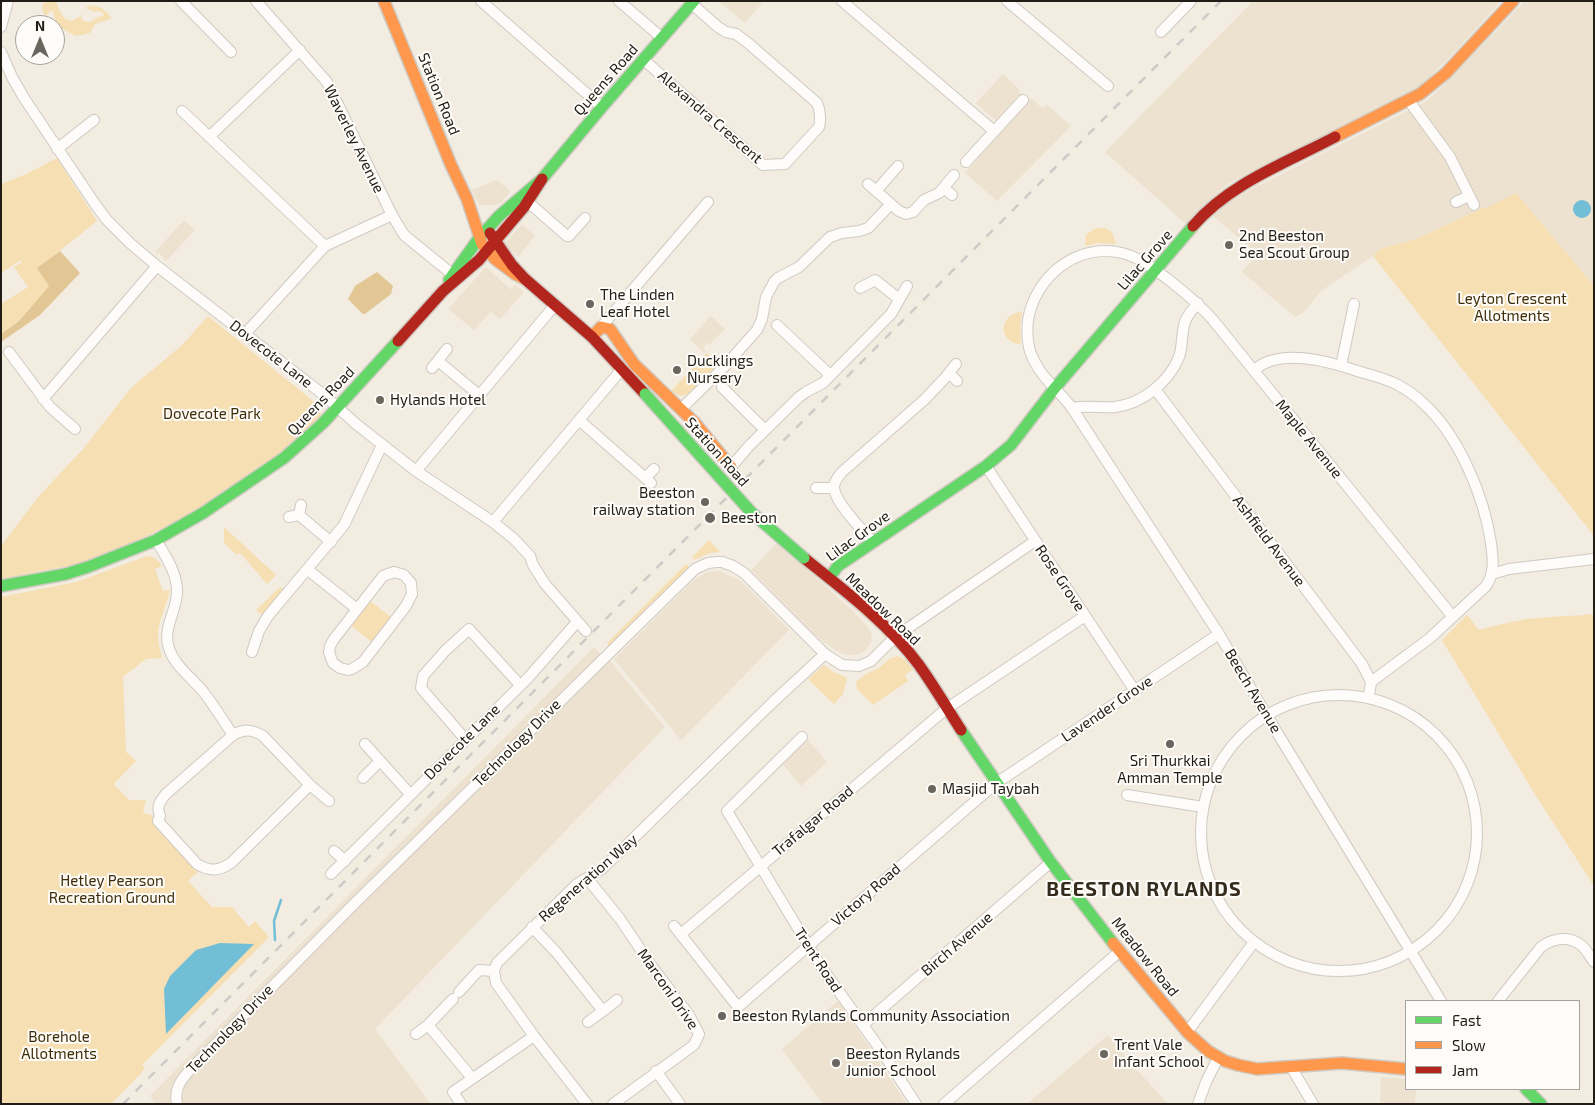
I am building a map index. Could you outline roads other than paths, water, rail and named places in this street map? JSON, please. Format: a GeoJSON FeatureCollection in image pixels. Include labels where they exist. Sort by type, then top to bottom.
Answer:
{"type":"FeatureCollection","features":[{"type":"Feature","properties":{"kind":"street"},"geometry":{"type":"LineString","coordinates":[[1,27],[8,1]]}},
{"type":"Feature","properties":{"kind":"street"},"geometry":{"type":"LineString","coordinates":[[180,1],[231,52]]}},
{"type":"Feature","properties":{"kind":"street","name":"Waverley Avenue"},"geometry":{"type":"LineString","coordinates":[[256,1],[327,82],[404,235],[452,274]]}},
{"type":"Feature","properties":{"kind":"street","name":"Station Road"},"geometry":{"type":"LineString","coordinates":[[384,1],[451,165],[467,199],[479,238],[487,251],[510,271],[525,279]]}},
{"type":"Feature","properties":{"kind":"street"},"geometry":{"type":"LineString","coordinates":[[482,1],[602,107]]}},
{"type":"Feature","properties":{"kind":"street"},"geometry":{"type":"LineString","coordinates":[[619,1],[662,38]]}},
{"type":"Feature","properties":{"kind":"street"},"geometry":{"type":"LineString","coordinates":[[842,1],[994,131]]}},
{"type":"Feature","properties":{"kind":"street"},"geometry":{"type":"LineString","coordinates":[[1007,1],[1108,86]]}},
{"type":"Feature","properties":{"kind":"street"},"geometry":{"type":"LineString","coordinates":[[1161,32],[1170,14],[1191,1]]}},
{"type":"Feature","properties":{"kind":"street","name":"Lilac Grove"},"geometry":{"type":"LineString","coordinates":[[829,578],[838,566],[986,466],[1011,445],[1026,428],[1054,389],[1156,270],[1206,213],[1224,197],[1242,185],[1409,101],[1446,73],[1513,1]]}},
{"type":"Feature","properties":{"kind":"street","name":"Queens Road"},"geometry":{"type":"LineString","coordinates":[[1,586],[66,574],[156,540],[204,513],[252,481],[306,440],[338,408],[443,291],[465,274],[495,242],[528,202],[542,179],[693,3]]}},
{"type":"Feature","properties":{"kind":"street","name":"Alexandra Crescent"},"geometry":{"type":"LineString","coordinates":[[644,60],[763,165],[784,164],[819,127],[819,107],[817,103],[748,43],[736,34],[718,28],[693,3]]}},
{"type":"Feature","properties":{"kind":"street"},"geometry":{"type":"LineString","coordinates":[[209,137],[300,50]]}},
{"type":"Feature","properties":{"kind":"street","name":"Dovecote Lane"},"geometry":{"type":"LineString","coordinates":[[1,52],[12,77],[57,149],[106,219],[131,244],[324,395],[356,424],[416,471],[493,522],[522,546],[530,556],[545,584],[586,631]]}},
{"type":"Feature","properties":{"kind":"street"},"geometry":{"type":"LineString","coordinates":[[966,162],[1022,100]]}},
{"type":"Feature","properties":{"kind":"street"},"geometry":{"type":"LineString","coordinates":[[1409,101],[1450,157],[1474,206]]}},
{"type":"Feature","properties":{"kind":"street"},"geometry":{"type":"LineString","coordinates":[[182,111],[325,246]]}},
{"type":"Feature","properties":{"kind":"street"},"geometry":{"type":"LineString","coordinates":[[57,149],[94,120]]}},
{"type":"Feature","properties":{"kind":"street"},"geometry":{"type":"LineString","coordinates":[[876,191],[898,166]]}},
{"type":"Feature","properties":{"kind":"street"},"geometry":{"type":"LineString","coordinates":[[868,184],[902,213],[910,214],[924,200],[939,193],[954,175]]}},
{"type":"Feature","properties":{"kind":"street","name":"Queens Road"},"geometry":{"type":"LineString","coordinates":[[443,291],[452,274],[487,228],[542,179]]}},
{"type":"Feature","properties":{"kind":"street"},"geometry":{"type":"LineString","coordinates":[[944,188],[952,195]]}},
{"type":"Feature","properties":{"kind":"street"},"geometry":{"type":"LineString","coordinates":[[1456,202],[1469,196]]}},
{"type":"Feature","properties":{"kind":"street","name":"Station Road"},"geometry":{"type":"LineString","coordinates":[[467,199],[495,242],[525,279],[592,337],[752,512],[829,578]]}},
{"type":"Feature","properties":{"kind":"street"},"geometry":{"type":"LineString","coordinates":[[528,202],[567,236],[570,236],[585,218]]}},
{"type":"Feature","properties":{"kind":"street"},"geometry":{"type":"LineString","coordinates":[[592,337],[708,202]]}},
{"type":"Feature","properties":{"kind":"street"},"geometry":{"type":"LineString","coordinates":[[681,410],[724,367],[757,330],[762,319],[766,297],[778,278],[799,267],[830,237],[868,228],[891,204]]}},
{"type":"Feature","properties":{"kind":"street"},"geometry":{"type":"LineString","coordinates":[[246,334],[325,246],[392,214]]}},
{"type":"Feature","properties":{"kind":"street","name":"Maple Avenue"},"geometry":{"type":"LineString","coordinates":[[1054,389],[1045,379],[1034,360],[1029,349],[1028,339],[1027,326],[1031,308],[1036,294],[1044,281],[1060,265],[1092,252],[1122,253],[1143,260],[1198,303],[1213,320],[1453,617]]}},
{"type":"Feature","properties":{"kind":"street"},"geometry":{"type":"LineString","coordinates":[[43,399],[157,266]]}},
{"type":"Feature","properties":{"kind":"street"},"geometry":{"type":"LineString","coordinates":[[860,288],[874,280],[899,299]]}},
{"type":"Feature","properties":{"kind":"street"},"geometry":{"type":"LineString","coordinates":[[731,467],[749,446],[799,397],[823,383],[891,314],[907,286]]}},
{"type":"Feature","properties":{"kind":"street"},"geometry":{"type":"LineString","coordinates":[[1072,408],[1080,406],[1118,407],[1130,403],[1155,389],[1168,377],[1174,368],[1180,355],[1185,322],[1198,303]]}},
{"type":"Feature","properties":{"kind":"street"},"geometry":{"type":"LineString","coordinates":[[1341,366],[1354,304]]}},
{"type":"Feature","properties":{"kind":"street"},"geometry":{"type":"LineString","coordinates":[[416,471],[556,305]]}},
{"type":"Feature","properties":{"kind":"street"},"geometry":{"type":"LineString","coordinates":[[777,326],[830,375]]}},
{"type":"Feature","properties":{"kind":"street","name":"Station Road"},"geometry":{"type":"LineString","coordinates":[[601,327],[610,329],[634,364],[695,423],[731,467]]}},
{"type":"Feature","properties":{"kind":"street"},"geometry":{"type":"LineString","coordinates":[[448,349],[435,365],[479,395]]}},
{"type":"Feature","properties":{"kind":"street"},"geometry":{"type":"LineString","coordinates":[[9,352],[43,399],[57,415],[75,429]]}},
{"type":"Feature","properties":{"kind":"street"},"geometry":{"type":"LineString","coordinates":[[1254,370],[1271,360],[1314,360],[1341,366],[1403,387],[1423,402],[1441,423],[1466,465],[1482,505],[1493,556],[1492,574],[1486,586],[1414,650],[1371,682],[1369,697]]}},
{"type":"Feature","properties":{"kind":"street"},"geometry":{"type":"LineString","coordinates":[[873,542],[837,498],[834,488],[836,480],[842,472],[924,400],[956,364]]}},
{"type":"Feature","properties":{"kind":"street"},"geometry":{"type":"LineString","coordinates":[[493,522],[622,369]]}},
{"type":"Feature","properties":{"kind":"street"},"geometry":{"type":"LineString","coordinates":[[949,373],[957,381]]}},
{"type":"Feature","properties":{"kind":"street"},"geometry":{"type":"LineString","coordinates":[[722,387],[765,430]]}},
{"type":"Feature","properties":{"kind":"street","name":"Beech Avenue"},"geometry":{"type":"LineString","coordinates":[[1054,389],[1064,397],[1072,408],[1219,634],[1440,1000]]}},
{"type":"Feature","properties":{"kind":"street","name":"Ashfield Avenue"},"geometry":{"type":"LineString","coordinates":[[1155,389],[1362,664],[1371,682]]}},
{"type":"Feature","properties":{"kind":"street"},"geometry":{"type":"LineString","coordinates":[[579,420],[648,480],[654,469]]}},
{"type":"Feature","properties":{"kind":"street"},"geometry":{"type":"LineString","coordinates":[[252,652],[259,631],[265,621],[331,542],[348,518],[382,444]]}},
{"type":"Feature","properties":{"kind":"street","name":"Rose Grove"},"geometry":{"type":"LineString","coordinates":[[986,466],[1135,691]]}},
{"type":"Feature","properties":{"kind":"street"},"geometry":{"type":"LineString","coordinates":[[816,488],[834,488]]}},
{"type":"Feature","properties":{"kind":"street"},"geometry":{"type":"LineString","coordinates":[[289,517],[300,510],[331,542]]}},
{"type":"Feature","properties":{"kind":"street"},"geometry":{"type":"LineString","coordinates":[[156,540],[170,566],[176,583],[177,593],[167,628],[168,644],[172,656],[204,692],[233,735]]}},
{"type":"Feature","properties":{"kind":"street","name":"Technology Drive"},"geometry":{"type":"LineString","coordinates":[[177,1104],[176,1092],[179,1082],[189,1071],[352,906],[695,569],[708,563],[716,562],[726,563],[737,569],[825,654],[842,665],[859,666],[871,661],[895,637],[1035,541]]}},
{"type":"Feature","properties":{"kind":"street"},"geometry":{"type":"LineString","coordinates":[[1492,574],[1510,569],[1594,559]]}},
{"type":"Feature","properties":{"kind":"street"},"geometry":{"type":"LineString","coordinates":[[308,570],[357,609]]}},
{"type":"Feature","properties":{"kind":"street"},"geometry":{"type":"LineString","coordinates":[[394,572],[400,573],[412,583],[412,594],[406,606],[363,662],[348,670],[340,668],[333,663],[329,652],[334,639],[357,609],[383,576],[394,572]]}},
{"type":"Feature","properties":{"kind":"street","name":"Meadow Road"},"geometry":{"type":"LineString","coordinates":[[829,578],[895,637],[919,666],[995,784],[1051,862],[1120,951],[1188,1031],[1207,1050],[1218,1058],[1246,1068],[1263,1070],[1342,1063],[1405,1069]]}},
{"type":"Feature","properties":{"kind":"street","name":"Trafalgar Road"},"geometry":{"type":"LineString","coordinates":[[738,1007],[678,930],[760,866],[946,709],[1085,616]]}},
{"type":"Feature","properties":{"kind":"street","name":"Dovecote Lane"},"geometry":{"type":"LineString","coordinates":[[331,874],[520,685],[577,622]]}},
{"type":"Feature","properties":{"kind":"street"},"geometry":{"type":"LineString","coordinates":[[465,739],[421,688],[423,676],[445,652],[469,629],[520,685]]}},
{"type":"Feature","properties":{"kind":"street","name":"Lavender Grove"},"geometry":{"type":"LineString","coordinates":[[995,784],[1219,634]]}},
{"type":"Feature","properties":{"kind":"street","name":"Regeneration Way"},"geometry":{"type":"LineString","coordinates":[[494,971],[497,963],[576,884],[602,869],[773,702],[825,654]]}},
{"type":"Feature","properties":{"kind":"street"},"geometry":{"type":"LineString","coordinates":[[1350,695],[1369,697],[1388,703],[1409,714],[1427,727],[1439,738],[1459,765],[1472,799],[1475,819],[1475,855],[1471,874],[1463,894],[1443,924],[1431,936],[1410,952],[1393,960],[1351,971],[1329,972],[1304,967],[1279,958],[1254,942],[1227,915],[1213,892],[1204,864],[1200,841],[1203,807],[1213,776],[1222,760],[1248,730],[1267,716],[1279,709],[1308,698],[1350,695]]}},
{"type":"Feature","properties":{"kind":"street"},"geometry":{"type":"LineString","coordinates":[[310,785],[231,863],[219,870],[204,868],[197,864],[158,821],[160,816],[158,811],[159,805],[166,794],[233,735],[250,730],[263,736],[310,785],[329,801]]}},
{"type":"Feature","properties":{"kind":"street","name":"Trent Road"},"geometry":{"type":"LineString","coordinates":[[802,737],[728,811],[829,979],[885,1056],[916,1104]]}},
{"type":"Feature","properties":{"kind":"street"},"geometry":{"type":"LineString","coordinates":[[364,744],[410,794]]}},
{"type":"Feature","properties":{"kind":"street"},"geometry":{"type":"LineString","coordinates":[[363,778],[380,761]]}},
{"type":"Feature","properties":{"kind":"street","name":"Victory Road"},"geometry":{"type":"LineString","coordinates":[[738,1007],[995,784]]}},
{"type":"Feature","properties":{"kind":"street"},"geometry":{"type":"LineString","coordinates":[[1128,795],[1203,807]]}},
{"type":"Feature","properties":{"kind":"street"},"geometry":{"type":"LineString","coordinates":[[334,851],[345,861]]}},
{"type":"Feature","properties":{"kind":"street","name":"Birch Avenue"},"geometry":{"type":"LineString","coordinates":[[863,1025],[1051,862]]}},
{"type":"Feature","properties":{"kind":"street","name":"Marconi Drive"},"geometry":{"type":"LineString","coordinates":[[587,878],[620,919],[653,968],[690,1015],[699,1034],[694,1045],[613,1104]]}},
{"type":"Feature","properties":{"kind":"street"},"geometry":{"type":"LineString","coordinates":[[532,927],[556,952],[603,1011]]}},
{"type":"Feature","properties":{"kind":"street"},"geometry":{"type":"LineString","coordinates":[[1499,1000],[1541,947],[1549,942],[1560,939],[1576,942],[1584,948],[1594,962]]}},
{"type":"Feature","properties":{"kind":"street"},"geometry":{"type":"LineString","coordinates":[[1188,1031],[1254,942]]}},
{"type":"Feature","properties":{"kind":"street"},"geometry":{"type":"LineString","coordinates":[[944,1104],[1120,951]]}},
{"type":"Feature","properties":{"kind":"street"},"geometry":{"type":"LineString","coordinates":[[416,1034],[428,1025],[479,970],[494,971],[496,983],[587,1104]]}},
{"type":"Feature","properties":{"kind":"street"},"geometry":{"type":"LineString","coordinates":[[588,1022],[617,1000]]}},
{"type":"Feature","properties":{"kind":"street"},"geometry":{"type":"LineString","coordinates":[[428,1025],[472,1078]]}},
{"type":"Feature","properties":{"kind":"street"},"geometry":{"type":"LineString","coordinates":[[461,1104],[453,1092],[534,1036]]}},
{"type":"Feature","properties":{"kind":"street"},"geometry":{"type":"LineString","coordinates":[[1198,1104],[1218,1058]]}},
{"type":"Feature","properties":{"kind":"street"},"geometry":{"type":"LineString","coordinates":[[1291,1067],[1313,1104]]}},
{"type":"Feature","properties":{"kind":"street"},"geometry":{"type":"LineString","coordinates":[[656,1071],[680,1104]]}},
{"type":"Feature","properties":{"kind":"street"},"geometry":{"type":"LineString","coordinates":[[1527,1090],[1541,1104]]}},
{"type":"Feature","properties":{"kind":"water"},"geometry":{"type":"Polygon","coordinates":[[[1582,200],[1588,203],[1591,209],[1588,215],[1582,218],[1576,215],[1573,209],[1576,203],[1582,200]]]}},
{"type":"Feature","properties":{"kind":"water"},"geometry":{"type":"Polygon","coordinates":[[[220,943],[254,944],[166,1034],[164,989],[170,976],[196,950],[220,943]]]}},
{"type":"Feature","properties":{"kind":"waterway"},"geometry":{"type":"LineString","coordinates":[[275,940],[274,921],[281,900]]}},
{"type":"Feature","properties":{"kind":"railway"},"geometry":{"type":"LineString","coordinates":[[123,1104],[1221,1]]}},
{"type":"Feature","properties":{"kind":"place","name":"2nd Beeston Sea Scout Group"},"geometry":{"type":"Point","coordinates":[1229,245]}},
{"type":"Feature","properties":{"kind":"place","name":"The Linden Leaf Hotel"},"geometry":{"type":"Point","coordinates":[590,304]}},
{"type":"Feature","properties":{"kind":"place","name":"Ducklings Nursery"},"geometry":{"type":"Point","coordinates":[677,370]}},
{"type":"Feature","properties":{"kind":"place","name":"Hylands Hotel"},"geometry":{"type":"Point","coordinates":[380,400]}},
{"type":"Feature","properties":{"kind":"place","name":"Beeston railway station"},"geometry":{"type":"Point","coordinates":[705,502]}},
{"type":"Feature","properties":{"kind":"place","name":"Beeston"},"geometry":{"type":"Point","coordinates":[710,518]}},
{"type":"Feature","properties":{"kind":"place","name":"Sri Thurkkai Amman Temple"},"geometry":{"type":"Point","coordinates":[1170,744]}},
{"type":"Feature","properties":{"kind":"place","name":"Masjid Taybah"},"geometry":{"type":"Point","coordinates":[932,789]}},
{"type":"Feature","properties":{"kind":"place","name":"Beeston Rylands Community Association"},"geometry":{"type":"Point","coordinates":[722,1016]}},
{"type":"Feature","properties":{"kind":"place","name":"Trent Vale Infant School"},"geometry":{"type":"Point","coordinates":[1104,1054]}},
{"type":"Feature","properties":{"kind":"place","name":"Beeston Rylands Junior School"},"geometry":{"type":"Point","coordinates":[836,1063]}},
{"type":"Feature","properties":{"kind":"district","name":"BEESTON RYLANDS"},"geometry":{"type":"Point","coordinates":[1144,889]}},
{"type":"Feature","properties":{"kind":"park label","name":"Leyton Crescent Allotments"},"geometry":{"type":"Point","coordinates":[1512,308]}},
{"type":"Feature","properties":{"kind":"park label","name":"Dovecote Park"},"geometry":{"type":"Point","coordinates":[212,414]}},
{"type":"Feature","properties":{"kind":"park label","name":"Hetley Pearson Recreation Ground"},"geometry":{"type":"Point","coordinates":[112,890]}},
{"type":"Feature","properties":{"kind":"park label","name":"Borehole Allotments"},"geometry":{"type":"Point","coordinates":[59,1046]}}]}
